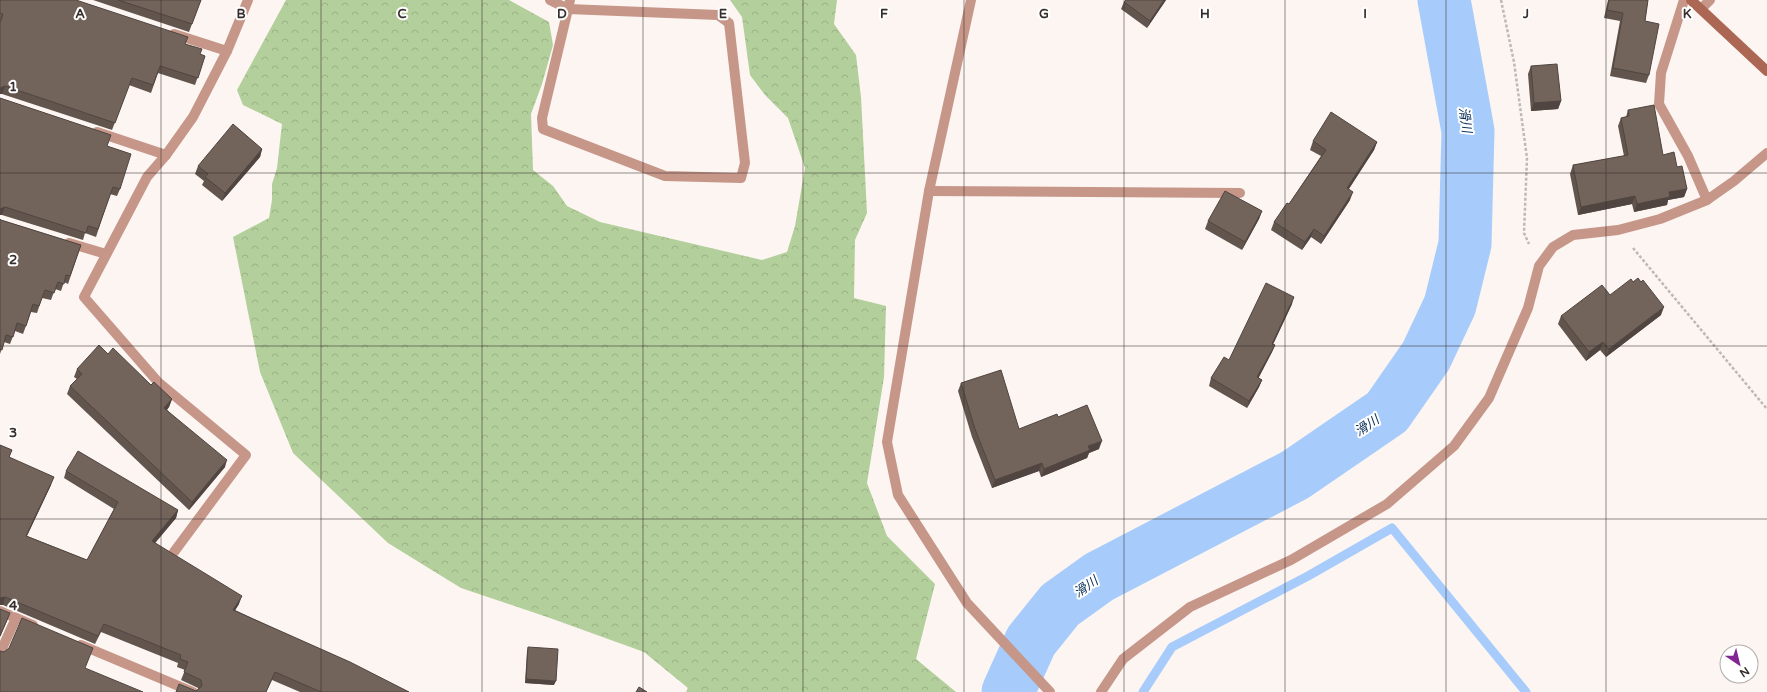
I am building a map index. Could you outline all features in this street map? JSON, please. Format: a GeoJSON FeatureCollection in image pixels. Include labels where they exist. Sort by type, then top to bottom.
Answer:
{"type":"FeatureCollection","features":[{"type":"Feature","properties":{"kind":"street"},"geometry":{"type":"LineString","coordinates":[[174,552],[246,455],[158,382],[84,297],[147,177],[193,117],[228,51],[248,0]]}},
{"type":"Feature","properties":{"kind":"street"},"geometry":{"type":"LineString","coordinates":[[550,0],[569,4],[718,15],[729,23],[745,163],[741,178],[665,176],[544,129],[542,118],[569,4]]}},
{"type":"Feature","properties":{"kind":"street"},"geometry":{"type":"LineString","coordinates":[[971,0],[928,191],[887,442],[898,495],[967,603],[1050,692]]}},
{"type":"Feature","properties":{"kind":"street"},"geometry":{"type":"LineString","coordinates":[[1684,0],[1661,73],[1659,104],[1688,156],[1707,200]]}},
{"type":"Feature","properties":{"kind":"street"},"geometry":{"type":"LineString","coordinates":[[1691,0],[1767,71]]}},
{"type":"Feature","properties":{"kind":"street"},"geometry":{"type":"LineString","coordinates":[[1701,9],[1710,0]]}},
{"type":"Feature","properties":{"kind":"street"},"geometry":{"type":"LineString","coordinates":[[161,29],[228,51]]}},
{"type":"Feature","properties":{"kind":"street"},"geometry":{"type":"LineString","coordinates":[[90,130],[166,154]]}},
{"type":"Feature","properties":{"kind":"street"},"geometry":{"type":"LineString","coordinates":[[1100,692],[1123,659],[1190,607],[1291,560],[1387,504],[1454,446],[1489,398],[1528,308],[1539,266],[1553,247],[1573,235],[1618,230],[1660,219],[1707,200],[1734,181],[1767,153]]}},
{"type":"Feature","properties":{"kind":"street"},"geometry":{"type":"LineString","coordinates":[[928,191],[1240,193]]}},
{"type":"Feature","properties":{"kind":"street"},"geometry":{"type":"LineString","coordinates":[[60,240],[106,254]]}},
{"type":"Feature","properties":{"kind":"street"},"geometry":{"type":"LineString","coordinates":[[0,611],[44,630]]}},
{"type":"Feature","properties":{"kind":"street"},"geometry":{"type":"LineString","coordinates":[[0,653],[16,618]]}},
{"type":"Feature","properties":{"kind":"street"},"geometry":{"type":"LineString","coordinates":[[72,642],[193,692]]}},
{"type":"Feature","properties":{"kind":"path"},"geometry":{"type":"LineString","coordinates":[[1501,0],[1514,62],[1528,158],[1524,234],[1539,266]]}},
{"type":"Feature","properties":{"kind":"path"},"geometry":{"type":"LineString","coordinates":[[1618,230],[1767,409]]}},
{"type":"Feature","properties":{"kind":"green space"},"geometry":{"type":"Polygon","coordinates":[[[286,0],[509,0],[549,22],[553,45],[542,84],[531,114],[533,170],[553,186],[567,206],[600,222],[762,260],[787,252],[795,226],[805,168],[788,118],[765,95],[750,75],[742,17],[730,0],[837,0],[834,24],[856,55],[861,97],[867,213],[855,240],[854,298],[886,306],[884,377],[867,483],[887,536],[935,584],[916,659],[956,692],[686,692],[688,688],[644,652],[461,588],[388,543],[293,453],[260,372],[233,237],[269,218],[272,200],[272,184],[277,168],[282,124],[243,105],[237,90],[286,0]]]}},
{"type":"Feature","properties":{"kind":"building"},"geometry":{"type":"Polygon","coordinates":[[[0,0],[76,0],[188,37],[185,44],[202,49],[200,54],[205,56],[198,78],[160,66],[153,85],[132,78],[115,123],[5,86],[0,88],[0,23],[3,14],[0,13],[0,0]]]}},
{"type":"Feature","properties":{"kind":"building"},"geometry":{"type":"Polygon","coordinates":[[[118,0],[201,0],[192,24],[118,0]]]}},
{"type":"Feature","properties":{"kind":"building"},"geometry":{"type":"Polygon","coordinates":[[[1126,0],[1164,0],[1150,21],[1124,2],[1126,0]]]}},
{"type":"Feature","properties":{"kind":"building"},"geometry":{"type":"Polygon","coordinates":[[[1609,0],[1648,0],[1645,21],[1659,24],[1649,75],[1613,68],[1623,13],[1607,10],[1609,0]]]}},
{"type":"Feature","properties":{"kind":"building"},"geometry":{"type":"Polygon","coordinates":[[[1557,64],[1561,101],[1534,103],[1531,66],[1557,64]]]}},
{"type":"Feature","properties":{"kind":"building"},"geometry":{"type":"Polygon","coordinates":[[[0,98],[111,135],[107,146],[131,154],[120,189],[113,187],[98,229],[88,226],[86,233],[5,207],[0,209],[0,98]]]}},
{"type":"Feature","properties":{"kind":"building"},"geometry":{"type":"Polygon","coordinates":[[[1654,105],[1663,155],[1674,152],[1677,167],[1682,166],[1687,189],[1669,192],[1670,197],[1637,204],[1635,196],[1581,207],[1573,165],[1628,155],[1621,118],[1629,116],[1628,110],[1654,105]]]}},
{"type":"Feature","properties":{"kind":"building"},"geometry":{"type":"Polygon","coordinates":[[[1331,112],[1377,142],[1347,188],[1353,192],[1324,236],[1314,229],[1305,242],[1274,222],[1287,203],[1289,204],[1326,150],[1313,141],[1331,112]]]}},
{"type":"Feature","properties":{"kind":"building"},"geometry":{"type":"Polygon","coordinates":[[[233,124],[262,149],[225,193],[205,177],[208,174],[198,166],[233,124]]]}},
{"type":"Feature","properties":{"kind":"building"},"geometry":{"type":"Polygon","coordinates":[[[1225,191],[1262,211],[1245,242],[1208,221],[1225,191]]]}},
{"type":"Feature","properties":{"kind":"building"},"geometry":{"type":"Polygon","coordinates":[[[0,219],[81,245],[70,276],[66,275],[64,284],[58,282],[54,293],[45,290],[39,306],[33,304],[26,326],[17,323],[13,337],[6,335],[2,350],[0,349],[0,219]]]}},
{"type":"Feature","properties":{"kind":"building"},"geometry":{"type":"Polygon","coordinates":[[[1638,278],[1641,282],[1643,280],[1664,307],[1609,349],[1603,342],[1589,352],[1561,316],[1602,285],[1610,295],[1631,279],[1633,282],[1638,278]]]}},
{"type":"Feature","properties":{"kind":"building"},"geometry":{"type":"Polygon","coordinates":[[[1266,283],[1294,297],[1272,344],[1275,345],[1257,377],[1262,380],[1249,401],[1211,378],[1224,357],[1229,360],[1266,283]]]}},
{"type":"Feature","properties":{"kind":"building"},"geometry":{"type":"Polygon","coordinates":[[[99,345],[108,354],[113,348],[151,385],[154,382],[172,399],[164,408],[227,460],[192,502],[70,386],[82,374],[77,369],[99,345]]]}},
{"type":"Feature","properties":{"kind":"building"},"geometry":{"type":"Polygon","coordinates":[[[1001,370],[1019,429],[1057,414],[1058,417],[1087,405],[1102,441],[1088,446],[1090,450],[1044,469],[1042,463],[995,480],[975,429],[961,383],[1001,370]]]}},
{"type":"Feature","properties":{"kind":"building"},"geometry":{"type":"Polygon","coordinates":[[[0,445],[12,450],[9,457],[54,477],[26,536],[87,560],[118,502],[66,471],[78,451],[178,510],[152,541],[242,596],[233,610],[350,662],[409,692],[321,692],[275,672],[266,692],[176,692],[179,684],[196,691],[202,686],[201,680],[184,672],[188,662],[180,659],[181,655],[104,624],[98,636],[5,597],[0,598],[0,445]]]}},
{"type":"Feature","properties":{"kind":"building"},"geometry":{"type":"Polygon","coordinates":[[[0,609],[10,613],[0,636],[0,609]]]}},
{"type":"Feature","properties":{"kind":"building"},"geometry":{"type":"Polygon","coordinates":[[[22,618],[93,648],[85,668],[143,692],[0,692],[0,651],[4,652],[9,648],[22,618]]]}},
{"type":"Feature","properties":{"kind":"building"},"geometry":{"type":"Polygon","coordinates":[[[528,647],[558,649],[556,681],[526,679],[528,647]]]}},
{"type":"Feature","properties":{"kind":"building"},"geometry":{"type":"Polygon","coordinates":[[[639,687],[647,692],[636,692],[639,687]]]}},
{"type":"Feature","properties":{"kind":"waterway","name":"滑川"},"geometry":{"type":"LineString","coordinates":[[1008,692],[1031,641],[1060,605],[1099,577],[1295,475],[1387,412],[1426,356],[1450,305],[1465,244],[1468,131],[1444,0]]}},
{"type":"Feature","properties":{"kind":"waterway"},"geometry":{"type":"LineString","coordinates":[[1143,692],[1172,647],[1308,576],[1392,528],[1526,692]]}}]}
